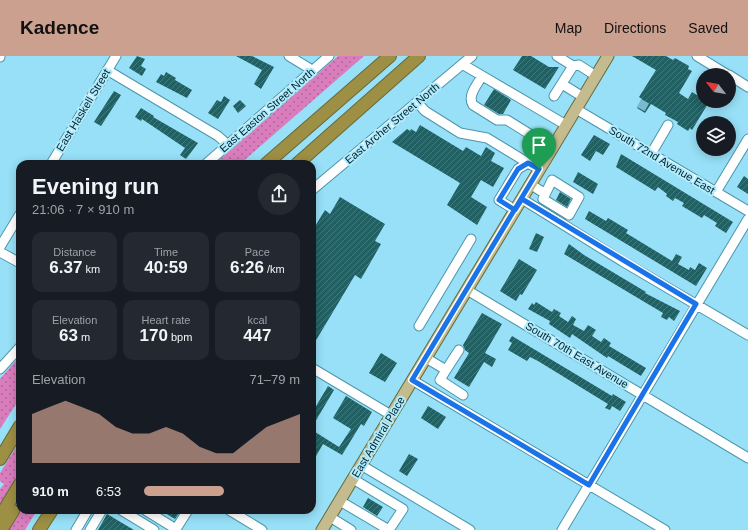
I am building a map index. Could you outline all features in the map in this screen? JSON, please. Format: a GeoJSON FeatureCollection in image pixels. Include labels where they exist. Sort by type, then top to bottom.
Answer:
{"type":"FeatureCollection","features":[{"type":"Feature","properties":{"kind":"highway"},"geometry":{"type":"LineString","coordinates":[[271,160],[390,56]]}},
{"type":"Feature","properties":{"kind":"highway"},"geometry":{"type":"LineString","coordinates":[[302,160],[419,56]]}},
{"type":"Feature","properties":{"kind":"highway"},"geometry":{"type":"LineString","coordinates":[[0,459],[16,433]]}},
{"type":"Feature","properties":{"kind":"highway"},"geometry":{"type":"LineString","coordinates":[[0,517],[16,491]]}},
{"type":"Feature","properties":{"kind":"highway"},"geometry":{"type":"LineString","coordinates":[[0,530],[16,505]]}},
{"type":"Feature","properties":{"kind":"highway"},"geometry":{"type":"LineString","coordinates":[[39,530],[49,514]]}},
{"type":"Feature","properties":{"kind":"main road","name":"East Admiral Place"},"geometry":{"type":"LineString","coordinates":[[322,530],[608,56]]}},
{"type":"Feature","properties":{"kind":"street","name":"East Haskell Street"},"geometry":{"type":"LineString","coordinates":[[57,160],[116,56]]}},
{"type":"Feature","properties":{"kind":"street"},"geometry":{"type":"LineString","coordinates":[[289,56],[312,70]]}},
{"type":"Feature","properties":{"kind":"street","name":"East Easton Street North"},"geometry":{"type":"LineString","coordinates":[[210,160],[329,56]]}},
{"type":"Feature","properties":{"kind":"street","name":"East Archer Street North"},"geometry":{"type":"LineString","coordinates":[[316,187],[472,56]]}},
{"type":"Feature","properties":{"kind":"street"},"geometry":{"type":"LineString","coordinates":[[557,56],[573,66],[579,65],[596,76]]}},
{"type":"Feature","properties":{"kind":"street"},"geometry":{"type":"LineString","coordinates":[[697,56],[717,68]]}},
{"type":"Feature","properties":{"kind":"street"},"geometry":{"type":"LineString","coordinates":[[462,64],[482,76],[489,78],[566,124]]}},
{"type":"Feature","properties":{"kind":"street"},"geometry":{"type":"LineString","coordinates":[[554,96],[573,66]]}},
{"type":"Feature","properties":{"kind":"street"},"geometry":{"type":"LineString","coordinates":[[107,70],[218,136],[228,144]]}},
{"type":"Feature","properties":{"kind":"street"},"geometry":{"type":"LineString","coordinates":[[482,76],[471,96],[470,101],[473,105],[497,120],[507,120],[552,148]]}},
{"type":"Feature","properties":{"kind":"street"},"geometry":{"type":"LineString","coordinates":[[736,79],[748,87]]}},
{"type":"Feature","properties":{"kind":"street"},"geometry":{"type":"LineString","coordinates":[[562,84],[583,97]]}},
{"type":"Feature","properties":{"kind":"street"},"geometry":{"type":"LineString","coordinates":[[417,102],[425,111],[460,133],[487,138],[580,197],[569,215],[543,198],[544,193],[552,180]]}},
{"type":"Feature","properties":{"kind":"street","name":"South 72nd Avenue East"},"geometry":{"type":"LineString","coordinates":[[576,109],[748,211]]}},
{"type":"Feature","properties":{"kind":"street"},"geometry":{"type":"LineString","coordinates":[[651,154],[668,125]]}},
{"type":"Feature","properties":{"kind":"street"},"geometry":{"type":"LineString","coordinates":[[716,192],[748,139]]}},
{"type":"Feature","properties":{"kind":"street"},"geometry":{"type":"LineString","coordinates":[[515,210],[499,200],[518,169],[528,163]]}},
{"type":"Feature","properties":{"kind":"street"},"geometry":{"type":"LineString","coordinates":[[530,184],[544,193]]}},
{"type":"Feature","properties":{"kind":"street"},"geometry":{"type":"LineString","coordinates":[[522,199],[748,335]]}},
{"type":"Feature","properties":{"kind":"street"},"geometry":{"type":"LineString","coordinates":[[562,530],[748,219]]}},
{"type":"Feature","properties":{"kind":"street"},"geometry":{"type":"LineString","coordinates":[[0,247],[16,221]]}},
{"type":"Feature","properties":{"kind":"street"},"geometry":{"type":"LineString","coordinates":[[419,326],[471,239]]}},
{"type":"Feature","properties":{"kind":"street"},"geometry":{"type":"LineString","coordinates":[[0,252],[16,261]]}},
{"type":"Feature","properties":{"kind":"street","name":"South 70th East Avenue"},"geometry":{"type":"LineString","coordinates":[[467,290],[748,458]]}},
{"type":"Feature","properties":{"kind":"street"},"geometry":{"type":"LineString","coordinates":[[458,350],[440,380],[463,394]]}},
{"type":"Feature","properties":{"kind":"street"},"geometry":{"type":"LineString","coordinates":[[0,369],[16,351]]}},
{"type":"Feature","properties":{"kind":"street"},"geometry":{"type":"LineString","coordinates":[[426,358],[446,370]]}},
{"type":"Feature","properties":{"kind":"street"},"geometry":{"type":"LineString","coordinates":[[316,370],[391,416]]}},
{"type":"Feature","properties":{"kind":"street"},"geometry":{"type":"LineString","coordinates":[[412,380],[666,530]]}},
{"type":"Feature","properties":{"kind":"street"},"geometry":{"type":"LineString","coordinates":[[441,397],[448,386]]}},
{"type":"Feature","properties":{"kind":"street"},"geometry":{"type":"LineString","coordinates":[[361,465],[470,530]]}},
{"type":"Feature","properties":{"kind":"street"},"geometry":{"type":"LineString","coordinates":[[353,480],[403,509]]}},
{"type":"Feature","properties":{"kind":"street"},"geometry":{"type":"LineString","coordinates":[[340,501],[389,530],[412,495]]}},
{"type":"Feature","properties":{"kind":"street"},"geometry":{"type":"LineString","coordinates":[[76,530],[86,514]]}},
{"type":"Feature","properties":{"kind":"street"},"geometry":{"type":"LineString","coordinates":[[90,530],[100,514]]}},
{"type":"Feature","properties":{"kind":"street"},"geometry":{"type":"LineString","coordinates":[[128,514],[154,530]]}},
{"type":"Feature","properties":{"kind":"street"},"geometry":{"type":"LineString","coordinates":[[152,514],[176,529],[185,514]]}},
{"type":"Feature","properties":{"kind":"street"},"geometry":{"type":"LineString","coordinates":[[243,514],[262,530]]}},
{"type":"Feature","properties":{"kind":"street"},"geometry":{"type":"LineString","coordinates":[[330,517],[350,530]]}},
{"type":"Feature","properties":{"kind":"shaded area"},"geometry":{"type":"Polygon","coordinates":[[[338,56],[364,56],[245,160],[220,160],[338,56]]]}},
{"type":"Feature","properties":{"kind":"shaded area"},"geometry":{"type":"Polygon","coordinates":[[[16,361],[16,404],[0,429],[0,379],[16,361]]]}},
{"type":"Feature","properties":{"kind":"shaded area"},"geometry":{"type":"Polygon","coordinates":[[[16,447],[16,478],[0,504],[0,489],[4,484],[0,481],[0,473],[16,447]]]}},
{"type":"Feature","properties":{"kind":"shaded area"},"geometry":{"type":"Polygon","coordinates":[[[16,514],[35,514],[25,530],[6,530],[16,514]]]}},
{"type":"Feature","properties":{"kind":"building"},"geometry":{"type":"Polygon","coordinates":[[[137,56],[145,59],[141,66],[146,69],[142,76],[129,68],[137,56]]]}},
{"type":"Feature","properties":{"kind":"building"},"geometry":{"type":"Polygon","coordinates":[[[236,56],[252,56],[274,67],[261,89],[254,84],[262,70],[236,56]]]}},
{"type":"Feature","properties":{"kind":"building"},"geometry":{"type":"Polygon","coordinates":[[[522,56],[531,56],[549,67],[559,67],[545,89],[513,70],[522,56]]]}},
{"type":"Feature","properties":{"kind":"building"},"geometry":{"type":"Polygon","coordinates":[[[632,56],[666,56],[673,60],[675,58],[689,66],[688,69],[692,71],[679,93],[688,99],[692,92],[696,95],[696,108],[705,108],[700,116],[696,116],[696,123],[692,130],[690,128],[688,131],[677,124],[678,122],[665,115],[666,113],[651,104],[645,113],[637,108],[642,99],[639,97],[656,70],[632,56]]]}},
{"type":"Feature","properties":{"kind":"building"},"geometry":{"type":"Polygon","coordinates":[[[166,72],[176,78],[175,80],[192,90],[187,98],[156,82],[161,74],[164,76],[166,72]]]}},
{"type":"Feature","properties":{"kind":"building"},"geometry":{"type":"Polygon","coordinates":[[[494,89],[511,100],[503,114],[499,114],[484,105],[494,89]]]}},
{"type":"Feature","properties":{"kind":"building"},"geometry":{"type":"Polygon","coordinates":[[[114,91],[121,95],[101,126],[94,122],[114,91]]]}},
{"type":"Feature","properties":{"kind":"building"},"geometry":{"type":"Polygon","coordinates":[[[224,96],[230,100],[218,119],[208,113],[217,100],[221,102],[224,96]]]}},
{"type":"Feature","properties":{"kind":"building"},"geometry":{"type":"Polygon","coordinates":[[[240,100],[246,106],[238,113],[233,106],[240,100]]]}},
{"type":"Feature","properties":{"kind":"building"},"geometry":{"type":"Polygon","coordinates":[[[141,108],[154,116],[153,117],[198,143],[186,159],[180,155],[185,148],[142,119],[141,121],[135,117],[141,108]]]}},
{"type":"Feature","properties":{"kind":"building"},"geometry":{"type":"Polygon","coordinates":[[[420,125],[463,151],[466,147],[481,156],[486,147],[495,153],[491,161],[504,168],[493,187],[481,180],[471,197],[487,207],[477,225],[447,205],[460,183],[392,142],[407,129],[410,131],[411,129],[416,132],[420,125]]]}},
{"type":"Feature","properties":{"kind":"building"},"geometry":{"type":"Polygon","coordinates":[[[594,135],[610,144],[603,155],[596,151],[590,161],[581,155],[594,135]]]}},
{"type":"Feature","properties":{"kind":"building"},"geometry":{"type":"Polygon","coordinates":[[[621,154],[733,222],[726,233],[715,226],[717,223],[704,215],[702,218],[682,206],[684,203],[675,198],[673,201],[658,187],[655,191],[616,167],[621,154]]]}},
{"type":"Feature","properties":{"kind":"building"},"geometry":{"type":"Polygon","coordinates":[[[578,172],[598,184],[593,194],[573,182],[578,172]]]}},
{"type":"Feature","properties":{"kind":"building"},"geometry":{"type":"Polygon","coordinates":[[[744,176],[748,179],[748,194],[737,187],[744,176]]]}},
{"type":"Feature","properties":{"kind":"building"},"geometry":{"type":"Polygon","coordinates":[[[560,192],[571,199],[567,207],[556,200],[560,192]]]}},
{"type":"Feature","properties":{"kind":"building"},"geometry":{"type":"Polygon","coordinates":[[[340,197],[385,224],[375,241],[381,244],[361,279],[355,275],[316,340],[316,225],[325,210],[330,214],[340,197]]]}},
{"type":"Feature","properties":{"kind":"building"},"geometry":{"type":"Polygon","coordinates":[[[589,211],[606,221],[608,218],[628,230],[626,233],[672,261],[676,254],[682,257],[678,264],[689,270],[690,267],[695,270],[699,263],[707,268],[696,286],[585,219],[589,211]]]}},
{"type":"Feature","properties":{"kind":"building"},"geometry":{"type":"Polygon","coordinates":[[[536,233],[544,237],[537,252],[529,249],[536,233]]]}},
{"type":"Feature","properties":{"kind":"building"},"geometry":{"type":"Polygon","coordinates":[[[569,244],[584,255],[646,292],[645,293],[680,311],[674,321],[669,317],[667,320],[661,317],[663,313],[564,254],[569,244]]]}},
{"type":"Feature","properties":{"kind":"building"},"geometry":{"type":"Polygon","coordinates":[[[519,259],[537,270],[522,295],[520,294],[516,301],[500,291],[519,259]]]}},
{"type":"Feature","properties":{"kind":"building"},"geometry":{"type":"Polygon","coordinates":[[[536,302],[552,312],[554,309],[561,313],[559,316],[568,322],[572,316],[576,319],[573,325],[584,331],[588,325],[596,330],[592,336],[601,342],[604,338],[611,343],[609,346],[646,368],[641,376],[608,356],[607,358],[572,334],[570,338],[549,324],[550,321],[528,309],[532,303],[534,305],[536,302]]]}},
{"type":"Feature","properties":{"kind":"building"},"geometry":{"type":"Polygon","coordinates":[[[482,313],[502,324],[485,353],[496,359],[492,367],[484,362],[469,387],[454,378],[469,353],[465,350],[463,345],[482,313]]]}},
{"type":"Feature","properties":{"kind":"building"},"geometry":{"type":"Polygon","coordinates":[[[512,336],[612,396],[613,394],[626,402],[620,411],[612,406],[610,410],[605,408],[608,404],[538,361],[530,357],[527,361],[508,350],[512,343],[509,341],[512,336]]]}},
{"type":"Feature","properties":{"kind":"building"},"geometry":{"type":"Polygon","coordinates":[[[381,353],[397,363],[385,382],[369,373],[381,353]]]}},
{"type":"Feature","properties":{"kind":"building"},"geometry":{"type":"Polygon","coordinates":[[[328,386],[334,390],[316,420],[316,406],[328,386]]]}},
{"type":"Feature","properties":{"kind":"building"},"geometry":{"type":"Polygon","coordinates":[[[346,396],[372,412],[364,426],[361,424],[342,455],[323,444],[316,456],[316,433],[339,447],[351,429],[333,418],[346,396]]]}},
{"type":"Feature","properties":{"kind":"building"},"geometry":{"type":"Polygon","coordinates":[[[428,406],[446,417],[438,429],[421,418],[428,406]]]}},
{"type":"Feature","properties":{"kind":"building"},"geometry":{"type":"Polygon","coordinates":[[[409,454],[418,459],[407,476],[399,471],[409,454]]]}},
{"type":"Feature","properties":{"kind":"building"},"geometry":{"type":"Polygon","coordinates":[[[368,498],[383,507],[377,516],[363,507],[368,498]]]}},
{"type":"Feature","properties":{"kind":"building"},"geometry":{"type":"Polygon","coordinates":[[[107,514],[134,530],[98,530],[107,514]]]}},
{"type":"Feature","properties":{"kind":"building"},"geometry":{"type":"Polygon","coordinates":[[[167,514],[178,514],[175,519],[167,514]]]}},
{"type":"Feature","properties":{"kind":"tunnel"},"geometry":{"type":"LineString","coordinates":[[639,103],[648,108]]}},
{"type":"Feature","properties":{"kind":"route"},"geometry":{"type":"LineString","coordinates":[[539,169],[519,204],[412,380],[589,485],[696,304],[622,261],[522,199],[519,204],[515,210],[499,200],[518,169],[528,163],[539,169]]}}]}
